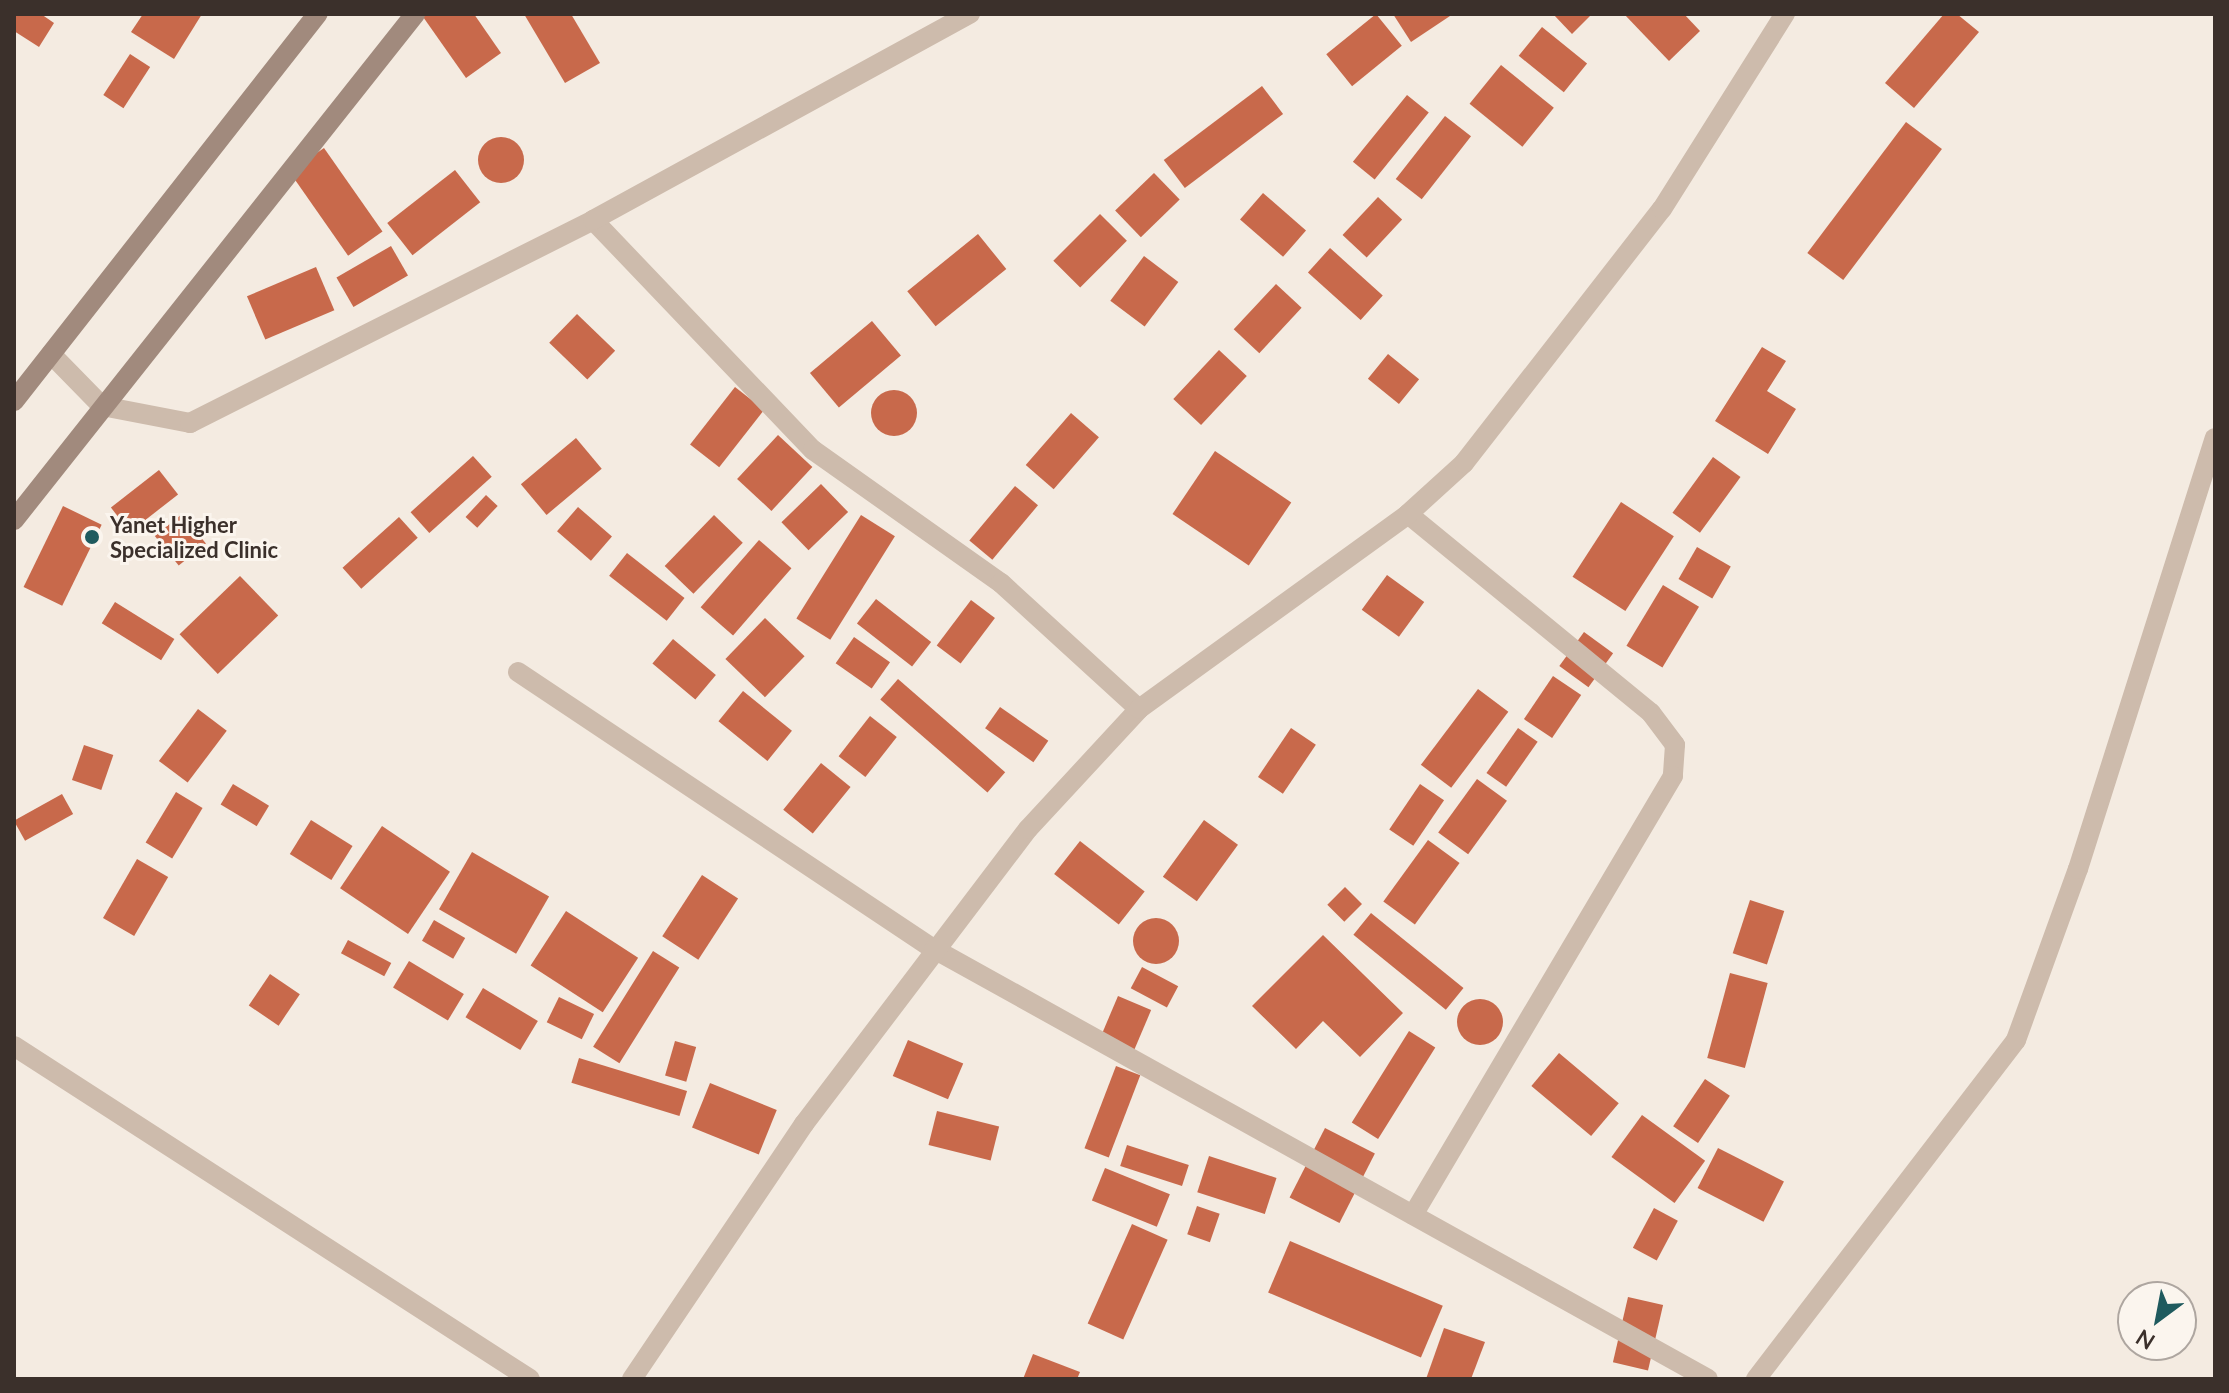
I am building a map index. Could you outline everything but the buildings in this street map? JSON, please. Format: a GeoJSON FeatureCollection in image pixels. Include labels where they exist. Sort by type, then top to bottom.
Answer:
{"type":"FeatureCollection","features":[{"type":"Feature","properties":{"kind":"main road"},"geometry":{"type":"LineString","coordinates":[[14,401],[317,14]]}},
{"type":"Feature","properties":{"kind":"main road"},"geometry":{"type":"LineString","coordinates":[[14,520],[415,14]]}},
{"type":"Feature","properties":{"kind":"street"},"geometry":{"type":"LineString","coordinates":[[51,354],[102,406],[190,423],[593,220],[970,14]]}},
{"type":"Feature","properties":{"kind":"street"},"geometry":{"type":"LineString","coordinates":[[632,1379],[804,1124],[1028,829],[1139,709],[1408,514],[1464,463],[1662,209],[1785,14]]}},
{"type":"Feature","properties":{"kind":"street"},"geometry":{"type":"LineString","coordinates":[[593,220],[813,450],[859,488],[1001,583],[1139,709]]}},
{"type":"Feature","properties":{"kind":"street"},"geometry":{"type":"LineString","coordinates":[[1756,1379],[2016,1040],[2078,869],[2215,438]]}},
{"type":"Feature","properties":{"kind":"street"},"geometry":{"type":"LineString","coordinates":[[1408,514],[1651,713],[1675,745],[1673,776],[1413,1215]]}},
{"type":"Feature","properties":{"kind":"street"},"geometry":{"type":"LineString","coordinates":[[518,672],[934,949],[1708,1379]]}},
{"type":"Feature","properties":{"kind":"street"},"geometry":{"type":"LineString","coordinates":[[14,1046],[530,1379]]}},
{"type":"Feature","properties":{"kind":"place","name":"Yanet Higher Specialized Clinic"},"geometry":{"type":"Point","coordinates":[92,537]}}]}
